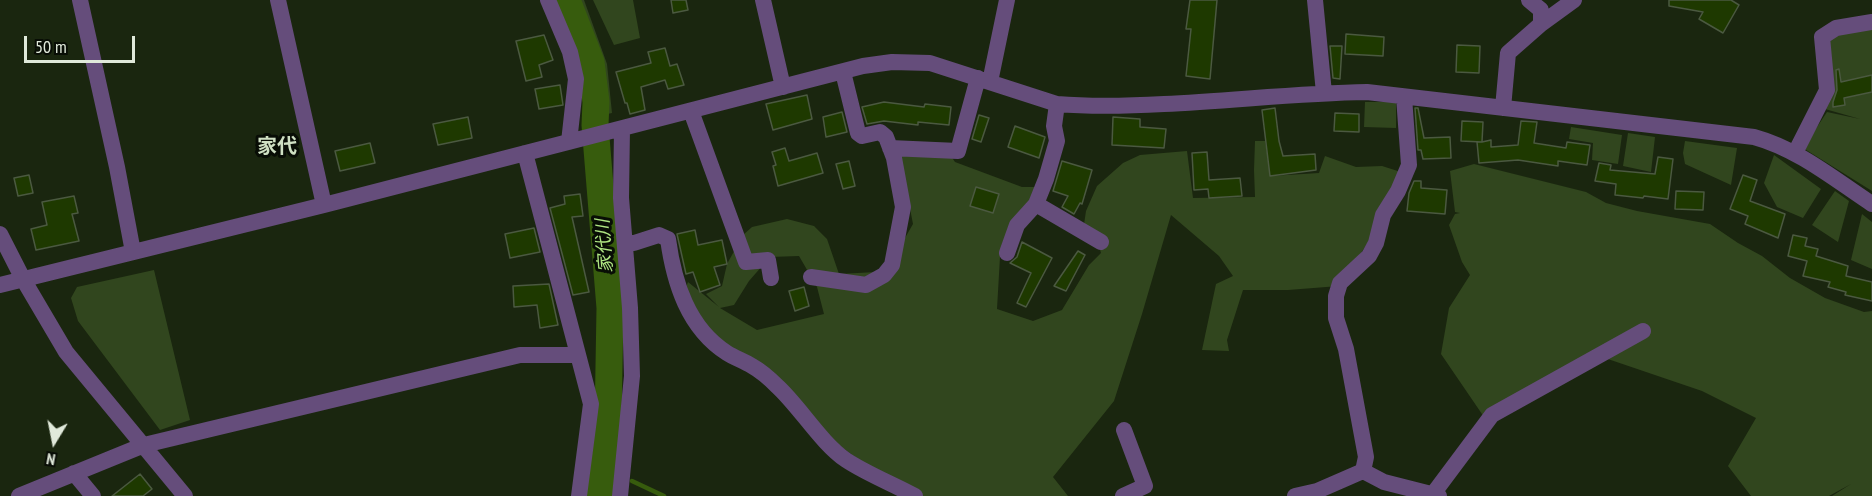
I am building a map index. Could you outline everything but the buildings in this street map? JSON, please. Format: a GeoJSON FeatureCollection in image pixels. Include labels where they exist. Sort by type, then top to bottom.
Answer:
{"type":"FeatureCollection","features":[{"type":"Feature","properties":{"kind":"street"},"geometry":{"type":"LineString","coordinates":[[80,0],[117,167],[133,252]]}},
{"type":"Feature","properties":{"kind":"street"},"geometry":{"type":"LineString","coordinates":[[278,0],[324,205]]}},
{"type":"Feature","properties":{"kind":"street"},"geometry":{"type":"LineString","coordinates":[[548,0],[570,52],[576,79],[575,141]]}},
{"type":"Feature","properties":{"kind":"street"},"geometry":{"type":"LineString","coordinates":[[763,0],[783,87]]}},
{"type":"Feature","properties":{"kind":"street"},"geometry":{"type":"LineString","coordinates":[[890,147],[958,151],[984,80],[1007,0]]}},
{"type":"Feature","properties":{"kind":"street"},"geometry":{"type":"LineString","coordinates":[[1315,0],[1324,93]]}},
{"type":"Feature","properties":{"kind":"street"},"geometry":{"type":"LineString","coordinates":[[1529,0],[1541,10],[1541,24]]}},
{"type":"Feature","properties":{"kind":"street"},"geometry":{"type":"LineString","coordinates":[[1503,108],[1508,53],[1541,24],[1574,0]]}},
{"type":"Feature","properties":{"kind":"street"},"geometry":{"type":"LineString","coordinates":[[1795,153],[1827,90],[1822,37],[1836,28],[1872,22]]}},
{"type":"Feature","properties":{"kind":"street"},"geometry":{"type":"LineString","coordinates":[[0,285],[324,205],[843,72],[892,62],[917,62],[943,66],[1057,104],[1089,107],[1367,92],[1754,136],[1795,153],[1872,204]]}},
{"type":"Feature","properties":{"kind":"street"},"geometry":{"type":"LineString","coordinates":[[811,277],[866,285],[884,275],[892,265],[903,207],[894,158],[886,137],[880,132],[862,136],[858,133],[843,72]]}},
{"type":"Feature","properties":{"kind":"street"},"geometry":{"type":"LineString","coordinates":[[1363,471],[1366,457],[1346,349],[1336,318],[1336,296],[1340,283],[1368,259],[1376,243],[1383,215],[1398,191],[1409,165],[1404,97]]}},
{"type":"Feature","properties":{"kind":"street"},"geometry":{"type":"LineString","coordinates":[[1007,252],[1017,225],[1036,204],[1046,179],[1057,141],[1054,126],[1057,104]]}},
{"type":"Feature","properties":{"kind":"street"},"geometry":{"type":"LineString","coordinates":[[692,111],[746,262],[768,260],[771,278]]}},
{"type":"Feature","properties":{"kind":"street"},"geometry":{"type":"LineString","coordinates":[[618,130],[630,308],[632,376],[620,496]]}},
{"type":"Feature","properties":{"kind":"street"},"geometry":{"type":"LineString","coordinates":[[525,153],[591,404],[579,496]]}},
{"type":"Feature","properties":{"kind":"street"},"geometry":{"type":"LineString","coordinates":[[1036,204],[1101,242]]}},
{"type":"Feature","properties":{"kind":"street"},"geometry":{"type":"LineString","coordinates":[[0,234],[23,279],[66,352],[185,496]]}},
{"type":"Feature","properties":{"kind":"street"},"geometry":{"type":"LineString","coordinates":[[625,243],[634,243],[658,236],[668,239],[671,262],[682,297],[694,320],[710,339],[727,353],[754,366],[777,386],[832,448],[845,459],[915,496]]}},
{"type":"Feature","properties":{"kind":"street"},"geometry":{"type":"LineString","coordinates":[[1363,471],[1383,482],[1436,495],[1492,415],[1643,331]]}},
{"type":"Feature","properties":{"kind":"street"},"geometry":{"type":"LineString","coordinates":[[19,496],[144,445],[520,355],[578,355]]}},
{"type":"Feature","properties":{"kind":"street"},"geometry":{"type":"LineString","coordinates":[[1123,496],[1144,486],[1124,430]]}},
{"type":"Feature","properties":{"kind":"street"},"geometry":{"type":"LineString","coordinates":[[1295,496],[1317,491],[1363,471]]}},
{"type":"Feature","properties":{"kind":"street"},"geometry":{"type":"LineString","coordinates":[[74,473],[93,496]]}},
{"type":"Feature","properties":{"kind":"green space"},"geometry":{"type":"Polygon","coordinates":[[[560,0],[584,0],[607,64],[612,113],[603,115],[595,80],[581,78],[560,0]]]}},
{"type":"Feature","properties":{"kind":"green space"},"geometry":{"type":"Polygon","coordinates":[[[593,0],[633,0],[640,38],[614,45],[593,0]]]}},
{"type":"Feature","properties":{"kind":"green space"},"geometry":{"type":"Polygon","coordinates":[[[1872,21],[1872,191],[1803,148],[1827,112],[1860,119],[1818,107],[1822,37],[1872,21]]]}},
{"type":"Feature","properties":{"kind":"green space"},"geometry":{"type":"Polygon","coordinates":[[[1365,102],[1396,102],[1396,128],[1364,127],[1365,102]]]}},
{"type":"Feature","properties":{"kind":"green space"},"geometry":{"type":"Polygon","coordinates":[[[1571,127],[1622,135],[1618,164],[1592,160],[1593,143],[1569,139],[1571,127]]]}},
{"type":"Feature","properties":{"kind":"green space"},"geometry":{"type":"Polygon","coordinates":[[[1628,133],[1655,137],[1651,172],[1623,166],[1628,133]]]}},
{"type":"Feature","properties":{"kind":"green space"},"geometry":{"type":"Polygon","coordinates":[[[1255,141],[1265,141],[1271,176],[1319,173],[1325,156],[1356,167],[1382,166],[1404,173],[1381,223],[1339,286],[1288,290],[1243,290],[1227,340],[1229,351],[1202,350],[1216,284],[1233,276],[1219,256],[1171,215],[1114,401],[1053,477],[1068,496],[919,496],[870,468],[812,425],[726,352],[682,297],[688,282],[719,307],[706,294],[722,286],[727,264],[743,235],[752,227],[787,219],[814,226],[827,239],[839,274],[876,272],[883,276],[913,224],[899,152],[951,156],[955,162],[1022,187],[1036,187],[1032,201],[1014,224],[1000,257],[997,309],[1033,321],[1062,310],[1089,265],[1101,253],[1099,246],[1083,231],[1086,211],[1097,186],[1123,163],[1140,155],[1187,151],[1193,198],[1255,197],[1255,141]],[[799,256],[770,257],[749,281],[734,305],[720,308],[757,330],[824,314],[817,287],[799,256]]]}},
{"type":"Feature","properties":{"kind":"green space"},"geometry":{"type":"Polygon","coordinates":[[[1685,141],[1737,148],[1731,185],[1685,164],[1683,153],[1685,141]]]}},
{"type":"Feature","properties":{"kind":"green space"},"geometry":{"type":"Polygon","coordinates":[[[1774,155],[1821,189],[1803,218],[1777,207],[1764,183],[1774,155]]]}},
{"type":"Feature","properties":{"kind":"green space"},"geometry":{"type":"Polygon","coordinates":[[[1474,164],[1586,192],[1606,203],[1637,211],[1710,224],[1762,256],[1790,278],[1825,298],[1864,312],[1872,311],[1872,496],[1832,496],[1851,484],[1829,496],[1751,496],[1728,466],[1756,418],[1702,391],[1599,356],[1484,417],[1441,354],[1449,308],[1470,275],[1462,262],[1449,225],[1455,214],[1460,213],[1455,212],[1450,171],[1474,164]]]}},
{"type":"Feature","properties":{"kind":"green space"},"geometry":{"type":"Polygon","coordinates":[[[1835,191],[1849,201],[1838,242],[1812,225],[1835,191]]]}},
{"type":"Feature","properties":{"kind":"green space"},"geometry":{"type":"Polygon","coordinates":[[[1862,214],[1872,222],[1872,269],[1851,260],[1862,214]]]}},
{"type":"Feature","properties":{"kind":"green space"},"geometry":{"type":"Polygon","coordinates":[[[154,270],[190,420],[160,430],[78,321],[71,298],[77,287],[154,270]]]}},
{"type":"Feature","properties":{"kind":"waterway","name":"家代川"},"geometry":{"type":"LineString","coordinates":[[567,0],[591,62],[596,102],[595,125],[610,308],[608,424],[599,496]]}},
{"type":"Feature","properties":{"kind":"waterway"},"geometry":{"type":"LineString","coordinates":[[602,475],[613,476]]}},
{"type":"Feature","properties":{"kind":"waterway"},"geometry":{"type":"LineString","coordinates":[[632,481],[664,496]]}},
{"type":"Feature","properties":{"kind":"district","name":"家代"},"geometry":{"type":"Point","coordinates":[277,147]}}]}
